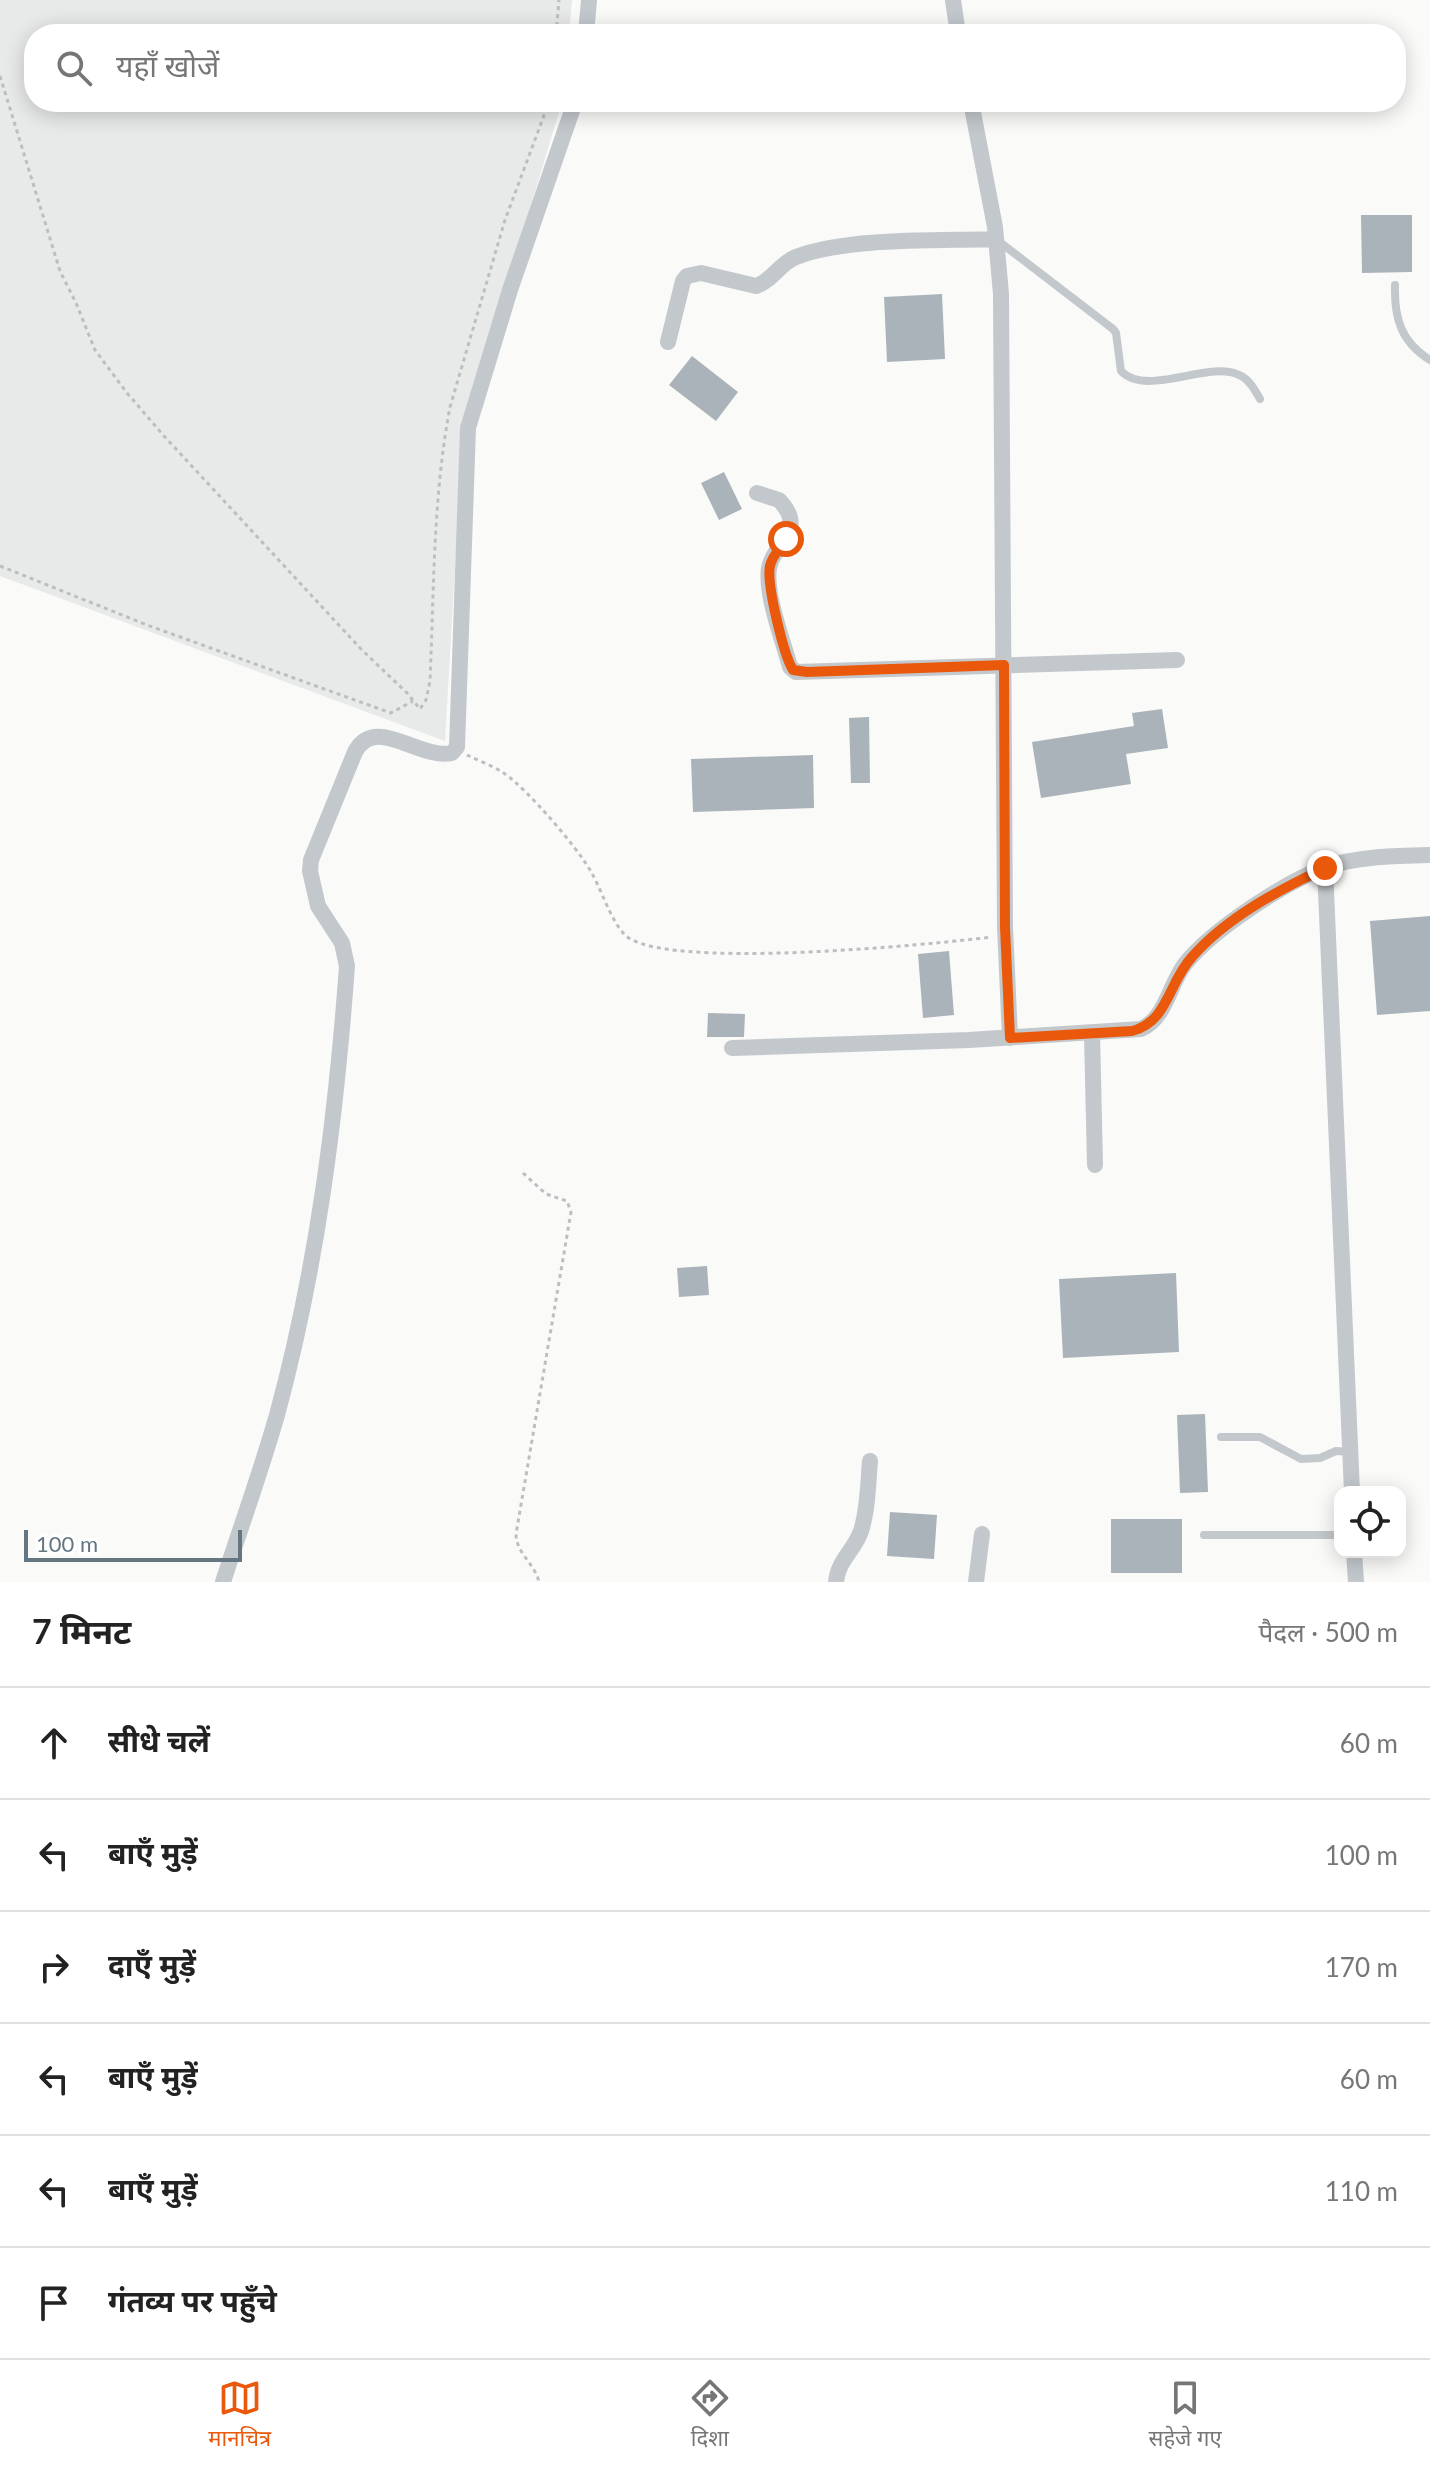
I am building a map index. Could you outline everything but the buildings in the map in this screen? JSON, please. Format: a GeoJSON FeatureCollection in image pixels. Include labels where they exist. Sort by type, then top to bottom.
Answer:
{"type":"FeatureCollection","features":[{"type":"Feature","properties":{"kind":"street"},"geometry":{"type":"LineString","coordinates":[[587,24],[589,0]]}},
{"type":"Feature","properties":{"kind":"street"},"geometry":{"type":"LineString","coordinates":[[953,0],[957,24]]}},
{"type":"Feature","properties":{"kind":"street"},"geometry":{"type":"LineString","coordinates":[[223,1582],[276,1417],[310,1271],[326,1176],[347,966],[342,943],[318,906],[313,890],[311,860],[363,739],[385,737],[435,754],[456,750],[468,428],[510,290],[572,112]]}},
{"type":"Feature","properties":{"kind":"street"},"geometry":{"type":"LineString","coordinates":[[973,112],[996,239],[1001,294],[1005,936],[1010,1038]]}},
{"type":"Feature","properties":{"kind":"street"},"geometry":{"type":"LineString","coordinates":[[668,342],[683,281],[691,274],[701,273],[756,286],[788,261],[815,251],[850,246],[996,239]]}},
{"type":"Feature","properties":{"kind":"street"},"geometry":{"type":"LineString","coordinates":[[757,493],[779,500],[790,519],[789,533],[772,559],[769,576],[793,670],[1177,660]]}},
{"type":"Feature","properties":{"kind":"street"},"geometry":{"type":"LineString","coordinates":[[732,1048],[1132,1031],[1150,1025],[1158,1017],[1184,966],[1204,945],[1274,894],[1325,868],[1351,861],[1430,855]]}},
{"type":"Feature","properties":{"kind":"street"},"geometry":{"type":"LineString","coordinates":[[1325,868],[1352,1486]]}},
{"type":"Feature","properties":{"kind":"street"},"geometry":{"type":"LineString","coordinates":[[1092,1034],[1095,1165]]}},
{"type":"Feature","properties":{"kind":"street"},"geometry":{"type":"LineString","coordinates":[[836,1582],[841,1561],[860,1535],[870,1461]]}},
{"type":"Feature","properties":{"kind":"street"},"geometry":{"type":"LineString","coordinates":[[976,1582],[982,1534]]}},
{"type":"Feature","properties":{"kind":"street"},"geometry":{"type":"LineString","coordinates":[[1354,1558],[1356,1582]]}},
{"type":"Feature","properties":{"kind":"lane"},"geometry":{"type":"LineString","coordinates":[[996,239],[1113,329],[1119,366],[1126,376],[1152,380],[1229,372],[1244,378],[1260,399]]}},
{"type":"Feature","properties":{"kind":"lane"},"geometry":{"type":"LineString","coordinates":[[1395,285],[1394,308],[1401,333],[1430,360]]}},
{"type":"Feature","properties":{"kind":"lane"},"geometry":{"type":"LineString","coordinates":[[1221,1437],[1260,1437],[1301,1459],[1320,1458],[1336,1451],[1350,1452]]}},
{"type":"Feature","properties":{"kind":"lane"},"geometry":{"type":"LineString","coordinates":[[1204,1535],[1334,1535]]}},
{"type":"Feature","properties":{"kind":"path"},"geometry":{"type":"LineString","coordinates":[[557,24],[559,0]]}},
{"type":"Feature","properties":{"kind":"path"},"geometry":{"type":"LineString","coordinates":[[0,76],[60,271],[95,350],[164,436],[420,709]]}},
{"type":"Feature","properties":{"kind":"path"},"geometry":{"type":"LineString","coordinates":[[0,566],[147,625],[391,713],[413,701]]}},
{"type":"Feature","properties":{"kind":"path"},"geometry":{"type":"LineString","coordinates":[[456,750],[503,772],[523,789],[580,855],[621,930],[639,944],[729,953],[809,953],[1005,936]]}},
{"type":"Feature","properties":{"kind":"path"},"geometry":{"type":"LineString","coordinates":[[523,1173],[546,1194],[567,1201],[571,1212],[516,1534],[518,1547],[534,1566],[539,1582]]}},
{"type":"Feature","properties":{"kind":"shaded area"},"geometry":{"type":"Polygon","coordinates":[[[0,0],[572,0],[570,24],[24,24],[24,112],[559,112],[463,430],[445,741],[0,576],[0,0]]]}},
{"type":"Feature","properties":{"kind":"route"},"geometry":{"type":"LineString","coordinates":[[786,539],[772,559],[769,576],[790,667],[796,672],[1004,665],[1005,927],[1010,1038],[1132,1031],[1150,1025],[1158,1017],[1184,966],[1214,936],[1274,894],[1325,868]]}}]}
